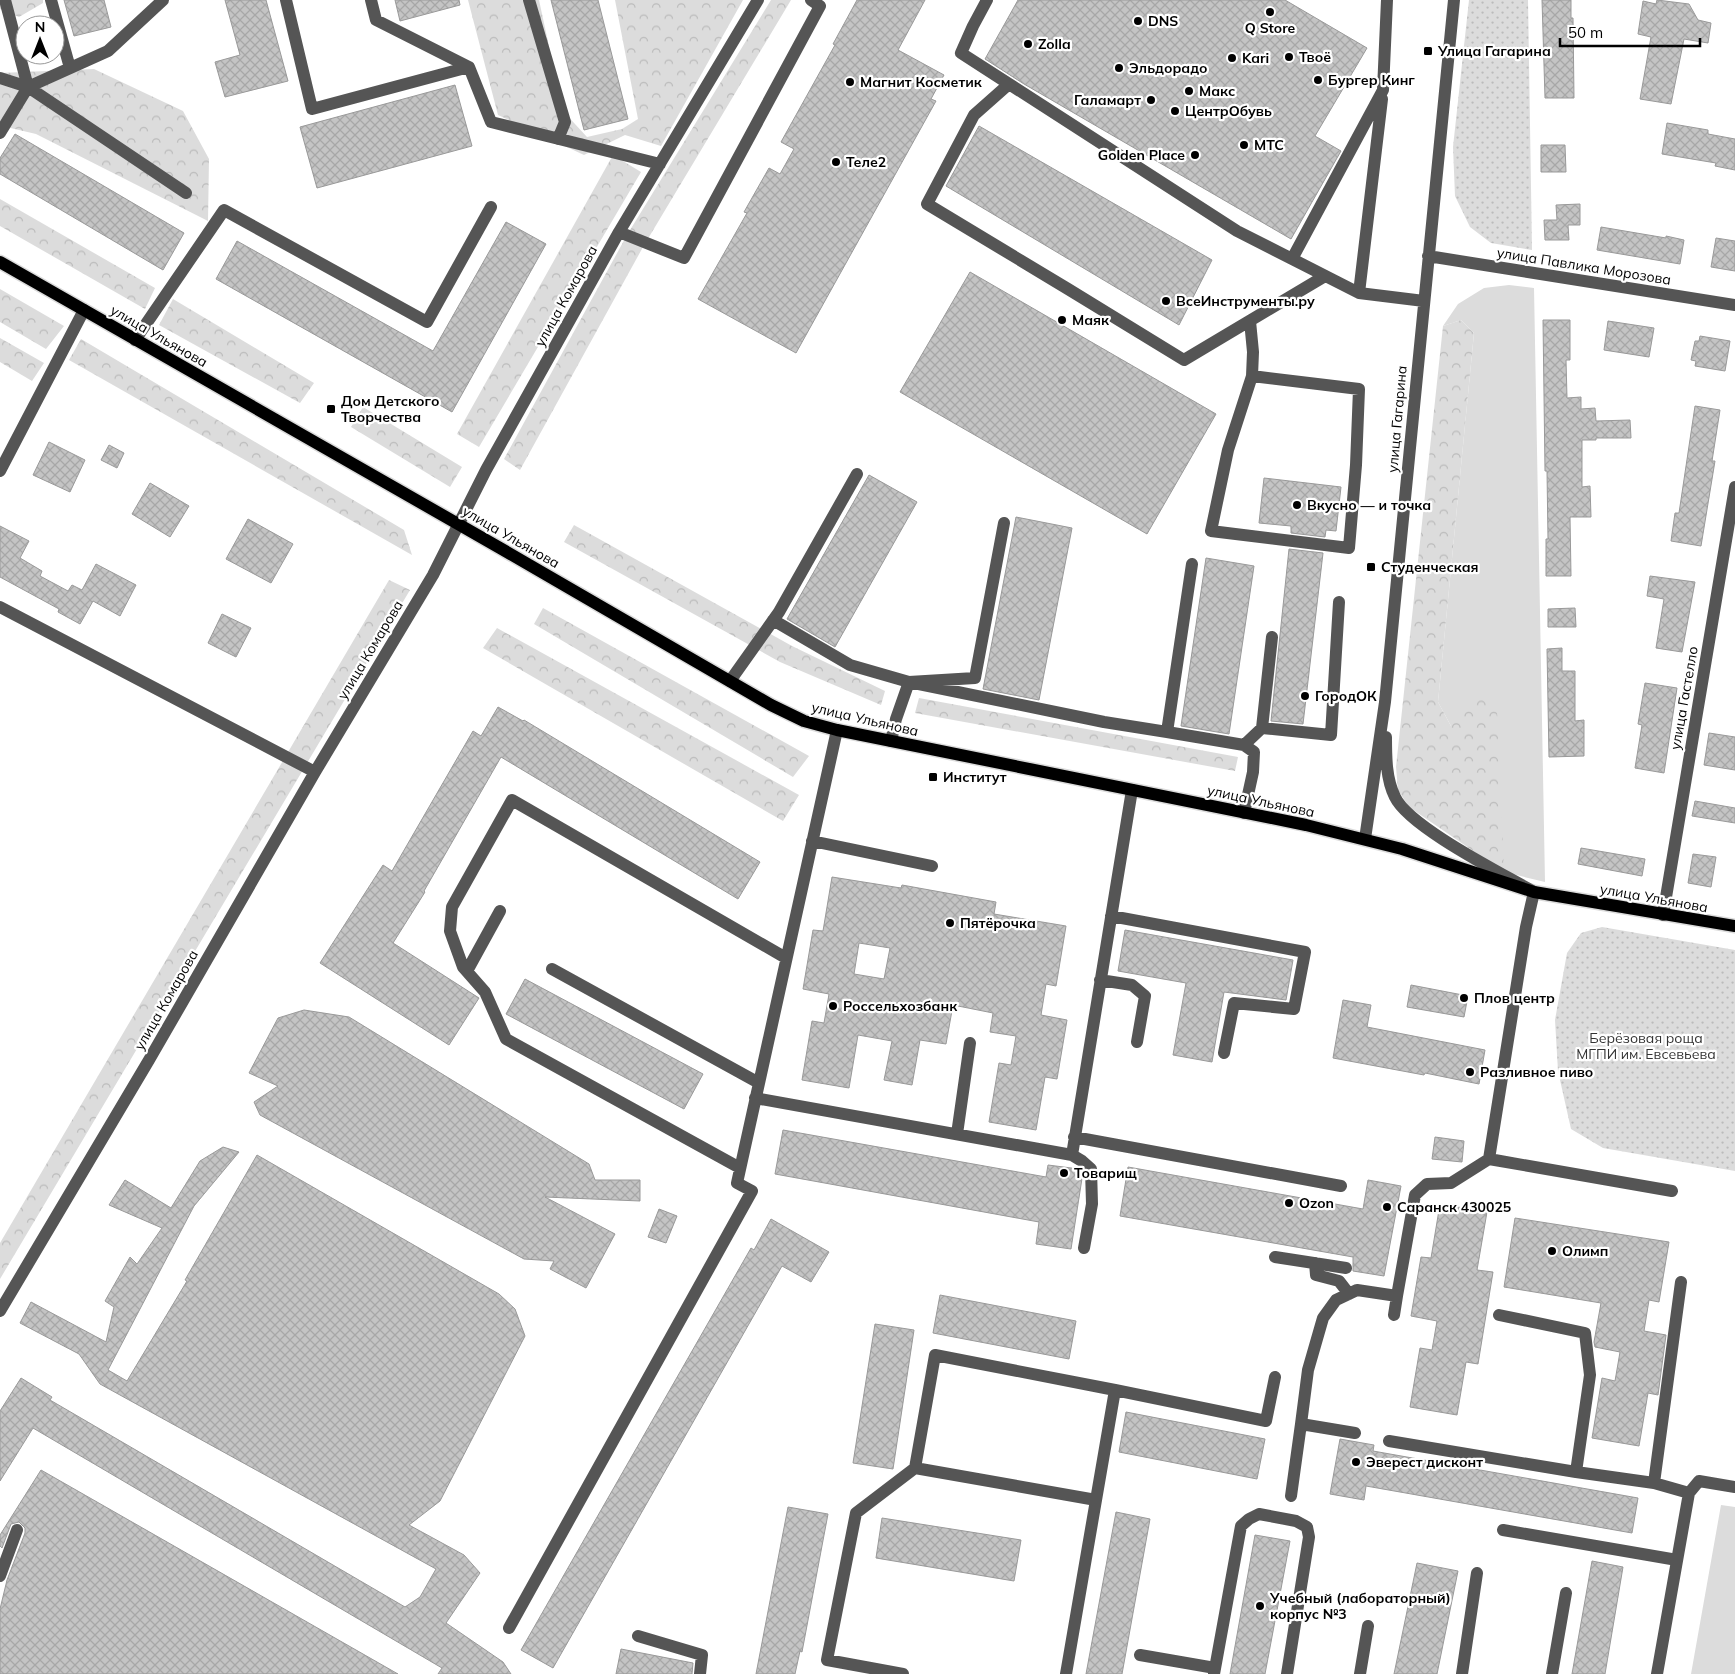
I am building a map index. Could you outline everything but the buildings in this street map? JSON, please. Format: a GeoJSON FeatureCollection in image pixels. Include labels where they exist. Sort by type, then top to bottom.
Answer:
{"type":"FeatureCollection","features":[{"type":"Feature","properties":{"kind":"main road","name":"улица Ульянова"},"geometry":{"type":"LineString","coordinates":[[0,262],[730,682],[804,721],[837,730],[1365,839],[1402,848],[1534,892],[1735,926]]}},
{"type":"Feature","properties":{"kind":"street"},"geometry":{"type":"LineString","coordinates":[[5,0],[28,87]]}},
{"type":"Feature","properties":{"kind":"street"},"geometry":{"type":"LineString","coordinates":[[50,0],[70,68]]}},
{"type":"Feature","properties":{"kind":"street"},"geometry":{"type":"LineString","coordinates":[[0,133],[28,87],[108,51],[163,0]]}},
{"type":"Feature","properties":{"kind":"street"},"geometry":{"type":"LineString","coordinates":[[286,0],[312,109],[469,67]]}},
{"type":"Feature","properties":{"kind":"street"},"geometry":{"type":"LineString","coordinates":[[370,0],[376,20],[469,67],[491,122],[660,164]]}},
{"type":"Feature","properties":{"kind":"street"},"geometry":{"type":"LineString","coordinates":[[529,0],[565,122],[558,139]]}},
{"type":"Feature","properties":{"kind":"street","name":"улица Комарова"},"geometry":{"type":"LineString","coordinates":[[0,1311],[144,1068],[315,772],[433,575],[486,470],[619,232],[758,0]]}},
{"type":"Feature","properties":{"kind":"street"},"geometry":{"type":"LineString","coordinates":[[619,232],[684,258],[820,6],[811,0]]}},
{"type":"Feature","properties":{"kind":"street"},"geometry":{"type":"LineString","coordinates":[[987,0],[961,53],[1237,231],[1359,292],[1424,301]]}},
{"type":"Feature","properties":{"kind":"street","name":"улица Гагарина"},"geometry":{"type":"LineString","coordinates":[[1365,839],[1384,702],[1454,0]]}},
{"type":"Feature","properties":{"kind":"street"},"geometry":{"type":"LineString","coordinates":[[1359,292],[1383,90],[1384,1]]}},
{"type":"Feature","properties":{"kind":"street"},"geometry":{"type":"LineString","coordinates":[[0,78],[28,87],[186,193]]}},
{"type":"Feature","properties":{"kind":"street"},"geometry":{"type":"LineString","coordinates":[[1009,84],[974,115],[926,204],[1184,360],[1325,276]]}},
{"type":"Feature","properties":{"kind":"street"},"geometry":{"type":"LineString","coordinates":[[1292,260],[1383,90]]}},
{"type":"Feature","properties":{"kind":"street"},"geometry":{"type":"LineString","coordinates":[[135,340],[224,210],[426,322],[491,206]]}},
{"type":"Feature","properties":{"kind":"street","name":"улица Павлика Морозова"},"geometry":{"type":"LineString","coordinates":[[1428,256],[1735,305]]}},
{"type":"Feature","properties":{"kind":"street"},"geometry":{"type":"LineString","coordinates":[[0,471],[84,310]]}},
{"type":"Feature","properties":{"kind":"street"},"geometry":{"type":"LineString","coordinates":[[1250,321],[1253,352],[1252,376],[1228,450],[1211,531],[1349,548],[1356,465],[1359,390],[1252,376]]}},
{"type":"Feature","properties":{"kind":"street"},"geometry":{"type":"LineString","coordinates":[[730,682],[773,620],[857,474]]}},
{"type":"Feature","properties":{"kind":"street","name":"улица Гастелло"},"geometry":{"type":"LineString","coordinates":[[1662,915],[1735,487]]}},
{"type":"Feature","properties":{"kind":"street"},"geometry":{"type":"LineString","coordinates":[[909,682],[975,678],[1004,522]]}},
{"type":"Feature","properties":{"kind":"street"},"geometry":{"type":"LineString","coordinates":[[1167,732],[1192,564]]}},
{"type":"Feature","properties":{"kind":"street"},"geometry":{"type":"LineString","coordinates":[[1262,728],[1331,735],[1339,602]]}},
{"type":"Feature","properties":{"kind":"street"},"geometry":{"type":"LineString","coordinates":[[0,607],[315,772]]}},
{"type":"Feature","properties":{"kind":"street"},"geometry":{"type":"LineString","coordinates":[[773,620],[850,665],[909,682],[1104,722],[1244,745],[1254,752],[1253,772],[1244,813]]}},
{"type":"Feature","properties":{"kind":"street"},"geometry":{"type":"LineString","coordinates":[[1244,745],[1262,728],[1272,637]]}},
{"type":"Feature","properties":{"kind":"street"},"geometry":{"type":"LineString","coordinates":[[891,741],[896,719],[909,682]]}},
{"type":"Feature","properties":{"kind":"street"},"geometry":{"type":"LineString","coordinates":[[1384,702],[1386,756],[1390,784],[1396,799],[1412,817],[1450,843],[1534,892],[1526,927],[1489,1159]]}},
{"type":"Feature","properties":{"kind":"street"},"geometry":{"type":"LineString","coordinates":[[509,1628],[752,1191],[736,1183],[837,730]]}},
{"type":"Feature","properties":{"kind":"street"},"geometry":{"type":"LineString","coordinates":[[1072,1155],[1132,790]]}},
{"type":"Feature","properties":{"kind":"street"},"geometry":{"type":"LineString","coordinates":[[740,1168],[506,1039],[485,992],[463,967],[450,931],[452,907],[512,800],[786,958]]}},
{"type":"Feature","properties":{"kind":"street"},"geometry":{"type":"LineString","coordinates":[[812,841],[932,866]]}},
{"type":"Feature","properties":{"kind":"street"},"geometry":{"type":"LineString","coordinates":[[467,971],[500,911]]}},
{"type":"Feature","properties":{"kind":"street"},"geometry":{"type":"LineString","coordinates":[[1111,916],[1305,952],[1294,1009],[1234,1002],[1224,1053]]}},
{"type":"Feature","properties":{"kind":"street"},"geometry":{"type":"LineString","coordinates":[[552,968],[759,1083]]}},
{"type":"Feature","properties":{"kind":"street"},"geometry":{"type":"LineString","coordinates":[[1100,980],[1132,985],[1145,996],[1136,1042]]}},
{"type":"Feature","properties":{"kind":"street"},"geometry":{"type":"LineString","coordinates":[[957,1134],[970,1043]]}},
{"type":"Feature","properties":{"kind":"street"},"geometry":{"type":"LineString","coordinates":[[755,1098],[1072,1155],[1091,1169],[1092,1204],[1084,1248]]}},
{"type":"Feature","properties":{"kind":"street"},"geometry":{"type":"LineString","coordinates":[[1074,1137],[1341,1186]]}},
{"type":"Feature","properties":{"kind":"street"},"geometry":{"type":"LineString","coordinates":[[1394,1315],[1415,1195],[1427,1184],[1450,1183],[1489,1159],[1672,1191]]}},
{"type":"Feature","properties":{"kind":"street"},"geometry":{"type":"LineString","coordinates":[[1275,1258],[1346,1268]]}},
{"type":"Feature","properties":{"kind":"street"},"geometry":{"type":"LineString","coordinates":[[1315,1263],[1316,1275],[1339,1282],[1349,1294]]}},
{"type":"Feature","properties":{"kind":"street"},"geometry":{"type":"LineString","coordinates":[[1654,1483],[1681,1282]]}},
{"type":"Feature","properties":{"kind":"street"},"geometry":{"type":"LineString","coordinates":[[1291,1496],[1308,1370],[1323,1318],[1336,1300],[1357,1290],[1397,1296]]}},
{"type":"Feature","properties":{"kind":"street"},"geometry":{"type":"LineString","coordinates":[[1499,1315],[1585,1333],[1590,1375],[1576,1472]]}},
{"type":"Feature","properties":{"kind":"street"},"geometry":{"type":"LineString","coordinates":[[903,1674],[827,1660],[856,1513],[915,1468],[935,1355],[1266,1421],[1275,1377]]}},
{"type":"Feature","properties":{"kind":"street"},"geometry":{"type":"LineString","coordinates":[[1066,1674],[1115,1390]]}},
{"type":"Feature","properties":{"kind":"street"},"geometry":{"type":"LineString","coordinates":[[1301,1424],[1355,1433]]}},
{"type":"Feature","properties":{"kind":"street"},"geometry":{"type":"LineString","coordinates":[[1390,1441],[1654,1483],[1689,1493]]}},
{"type":"Feature","properties":{"kind":"street"},"geometry":{"type":"LineString","coordinates":[[915,1468],[1096,1500]]}},
{"type":"Feature","properties":{"kind":"street"},"geometry":{"type":"LineString","coordinates":[[1657,1674],[1689,1493],[1699,1481],[1735,1487]]}},
{"type":"Feature","properties":{"kind":"street"},"geometry":{"type":"LineString","coordinates":[[1140,1656],[1214,1671],[1241,1526],[1259,1514],[1296,1520],[1307,1527],[1309,1537],[1287,1674]]}},
{"type":"Feature","properties":{"kind":"street"},"geometry":{"type":"LineString","coordinates":[[0,1576],[17,1530]]}},
{"type":"Feature","properties":{"kind":"street"},"geometry":{"type":"LineString","coordinates":[[1503,1530],[1677,1560]]}},
{"type":"Feature","properties":{"kind":"street"},"geometry":{"type":"LineString","coordinates":[[1462,1674],[1477,1572]]}},
{"type":"Feature","properties":{"kind":"street"},"geometry":{"type":"LineString","coordinates":[[1552,1674],[1566,1593]]}},
{"type":"Feature","properties":{"kind":"street"},"geometry":{"type":"LineString","coordinates":[[1360,1674],[1368,1626]]}},
{"type":"Feature","properties":{"kind":"street"},"geometry":{"type":"LineString","coordinates":[[638,1636],[702,1655],[700,1674]]}},
{"type":"Feature","properties":{"kind":"green space"},"geometry":{"type":"Polygon","coordinates":[[[0,0],[43,0],[43,3],[22,15],[15,15],[0,9],[0,0]]]}},
{"type":"Feature","properties":{"kind":"green space"},"geometry":{"type":"Polygon","coordinates":[[[468,0],[539,0],[563,111],[587,137],[622,129],[638,119],[615,0],[743,0],[661,146],[625,135],[584,155],[498,115],[468,0]]]}},
{"type":"Feature","properties":{"kind":"green space"},"geometry":{"type":"Polygon","coordinates":[[[771,0],[791,0],[643,247],[520,470],[504,459],[627,235],[771,0]]]}},
{"type":"Feature","properties":{"kind":"green space"},"geometry":{"type":"Polygon","coordinates":[[[1469,0],[1528,0],[1532,250],[1491,243],[1470,227],[1455,196],[1453,147],[1469,0]]]}},
{"type":"Feature","properties":{"kind":"green space"},"geometry":{"type":"Polygon","coordinates":[[[94,69],[183,111],[209,159],[208,221],[36,134],[2,126],[0,130],[0,73],[94,69]]]}},
{"type":"Feature","properties":{"kind":"green space"},"geometry":{"type":"Polygon","coordinates":[[[613,155],[641,172],[479,447],[457,434],[613,155]]]}},
{"type":"Feature","properties":{"kind":"green space"},"geometry":{"type":"Polygon","coordinates":[[[0,199],[155,288],[145,309],[0,226],[0,199]]]}},
{"type":"Feature","properties":{"kind":"green space"},"geometry":{"type":"Polygon","coordinates":[[[1509,285],[1534,288],[1545,882],[1504,872],[1451,726],[1438,702],[1474,333],[1461,320],[1443,326],[1458,304],[1484,288],[1509,285]]]}},
{"type":"Feature","properties":{"kind":"green space"},"geometry":{"type":"Polygon","coordinates":[[[0,289],[64,326],[46,349],[0,322],[0,289]]]}},
{"type":"Feature","properties":{"kind":"green space"},"geometry":{"type":"Polygon","coordinates":[[[173,299],[314,383],[300,403],[159,325],[173,299]]]}},
{"type":"Feature","properties":{"kind":"green space"},"geometry":{"type":"Polygon","coordinates":[[[1461,320],[1474,333],[1438,702],[1451,726],[1461,707],[1481,699],[1497,710],[1504,872],[1409,807],[1398,790],[1396,767],[1443,326],[1461,320]]]}},
{"type":"Feature","properties":{"kind":"green space"},"geometry":{"type":"Polygon","coordinates":[[[0,338],[44,363],[32,381],[0,362],[0,338]]]}},
{"type":"Feature","properties":{"kind":"green space"},"geometry":{"type":"Polygon","coordinates":[[[81,339],[404,530],[412,555],[69,360],[81,339]]]}},
{"type":"Feature","properties":{"kind":"green space"},"geometry":{"type":"Polygon","coordinates":[[[363,407],[462,467],[450,487],[351,427],[363,407]]]}},
{"type":"Feature","properties":{"kind":"green space"},"geometry":{"type":"Polygon","coordinates":[[[574,525],[792,646],[885,691],[881,705],[780,662],[564,542],[574,525]]]}},
{"type":"Feature","properties":{"kind":"green space"},"geometry":{"type":"Polygon","coordinates":[[[389,580],[410,590],[0,1279],[0,1243],[389,580]]]}},
{"type":"Feature","properties":{"kind":"green space"},"geometry":{"type":"Polygon","coordinates":[[[543,608],[809,756],[793,777],[534,624],[543,608]]]}},
{"type":"Feature","properties":{"kind":"green space"},"geometry":{"type":"Polygon","coordinates":[[[497,628],[799,795],[783,821],[483,648],[497,628]]]}},
{"type":"Feature","properties":{"kind":"green space"},"geometry":{"type":"Polygon","coordinates":[[[919,698],[1238,757],[1235,771],[915,713],[919,698]]]}},
{"type":"Feature","properties":{"kind":"green space","name":"Берёзовая роща МГПИ им. Евсевьева"},"geometry":{"type":"Polygon","coordinates":[[[1602,927],[1735,950],[1735,1171],[1603,1148],[1571,1129],[1558,1071],[1555,1020],[1567,953],[1581,933],[1602,927]]]}},
{"type":"Feature","properties":{"kind":"green space"},"geometry":{"type":"Polygon","coordinates":[[[1721,1505],[1735,1507],[1735,1674],[1691,1674],[1721,1505]]]}},
{"type":"Feature","properties":{"kind":"place","name":"Q Store"},"geometry":{"type":"Point","coordinates":[1270,12]}},
{"type":"Feature","properties":{"kind":"place","name":"DNS"},"geometry":{"type":"Point","coordinates":[1138,21]}},
{"type":"Feature","properties":{"kind":"place","name":"Zolla"},"geometry":{"type":"Point","coordinates":[1028,44]}},
{"type":"Feature","properties":{"kind":"place","name":"Улица Гагарина"},"geometry":{"type":"Point","coordinates":[1428,51]}},
{"type":"Feature","properties":{"kind":"place","name":"Твоё"},"geometry":{"type":"Point","coordinates":[1289,57]}},
{"type":"Feature","properties":{"kind":"place","name":"Kari"},"geometry":{"type":"Point","coordinates":[1232,58]}},
{"type":"Feature","properties":{"kind":"place","name":"Эльдорадо"},"geometry":{"type":"Point","coordinates":[1119,68]}},
{"type":"Feature","properties":{"kind":"place","name":"Бургер Кинг"},"geometry":{"type":"Point","coordinates":[1318,80]}},
{"type":"Feature","properties":{"kind":"place","name":"Магнит Косметик"},"geometry":{"type":"Point","coordinates":[850,82]}},
{"type":"Feature","properties":{"kind":"place","name":"Макс"},"geometry":{"type":"Point","coordinates":[1189,91]}},
{"type":"Feature","properties":{"kind":"place","name":"Галамарт"},"geometry":{"type":"Point","coordinates":[1151,100]}},
{"type":"Feature","properties":{"kind":"place","name":"ЦентрОбувь"},"geometry":{"type":"Point","coordinates":[1175,111]}},
{"type":"Feature","properties":{"kind":"place","name":"МТС"},"geometry":{"type":"Point","coordinates":[1244,145]}},
{"type":"Feature","properties":{"kind":"place","name":"Golden Place"},"geometry":{"type":"Point","coordinates":[1195,155]}},
{"type":"Feature","properties":{"kind":"place","name":"Теле2"},"geometry":{"type":"Point","coordinates":[836,162]}},
{"type":"Feature","properties":{"kind":"place","name":"ВсеИнструменты.ру"},"geometry":{"type":"Point","coordinates":[1166,301]}},
{"type":"Feature","properties":{"kind":"place","name":"Маяк"},"geometry":{"type":"Point","coordinates":[1062,320]}},
{"type":"Feature","properties":{"kind":"place","name":"Дом Детского Творчества"},"geometry":{"type":"Point","coordinates":[331,409]}},
{"type":"Feature","properties":{"kind":"place","name":"Вкусно — и точка"},"geometry":{"type":"Point","coordinates":[1297,505]}},
{"type":"Feature","properties":{"kind":"place","name":"Студенческая"},"geometry":{"type":"Point","coordinates":[1371,567]}},
{"type":"Feature","properties":{"kind":"place","name":"ГородОК"},"geometry":{"type":"Point","coordinates":[1305,696]}},
{"type":"Feature","properties":{"kind":"place","name":"Институт"},"geometry":{"type":"Point","coordinates":[933,777]}},
{"type":"Feature","properties":{"kind":"place","name":"Пятёрочка"},"geometry":{"type":"Point","coordinates":[950,923]}},
{"type":"Feature","properties":{"kind":"place","name":"Плов центр"},"geometry":{"type":"Point","coordinates":[1464,998]}},
{"type":"Feature","properties":{"kind":"place","name":"Россельхозбанк"},"geometry":{"type":"Point","coordinates":[833,1006]}},
{"type":"Feature","properties":{"kind":"place","name":"Разливное пиво"},"geometry":{"type":"Point","coordinates":[1470,1072]}},
{"type":"Feature","properties":{"kind":"place","name":"Товарищ"},"geometry":{"type":"Point","coordinates":[1064,1173]}},
{"type":"Feature","properties":{"kind":"place","name":"Ozon"},"geometry":{"type":"Point","coordinates":[1289,1203]}},
{"type":"Feature","properties":{"kind":"place","name":"Саранск 430025"},"geometry":{"type":"Point","coordinates":[1387,1207]}},
{"type":"Feature","properties":{"kind":"place","name":"Олимп"},"geometry":{"type":"Point","coordinates":[1552,1251]}},
{"type":"Feature","properties":{"kind":"place","name":"Эверест дисконт"},"geometry":{"type":"Point","coordinates":[1356,1462]}},
{"type":"Feature","properties":{"kind":"place","name":"Учебный (лабораторный) корпус №3"},"geometry":{"type":"Point","coordinates":[1260,1606]}}]}
